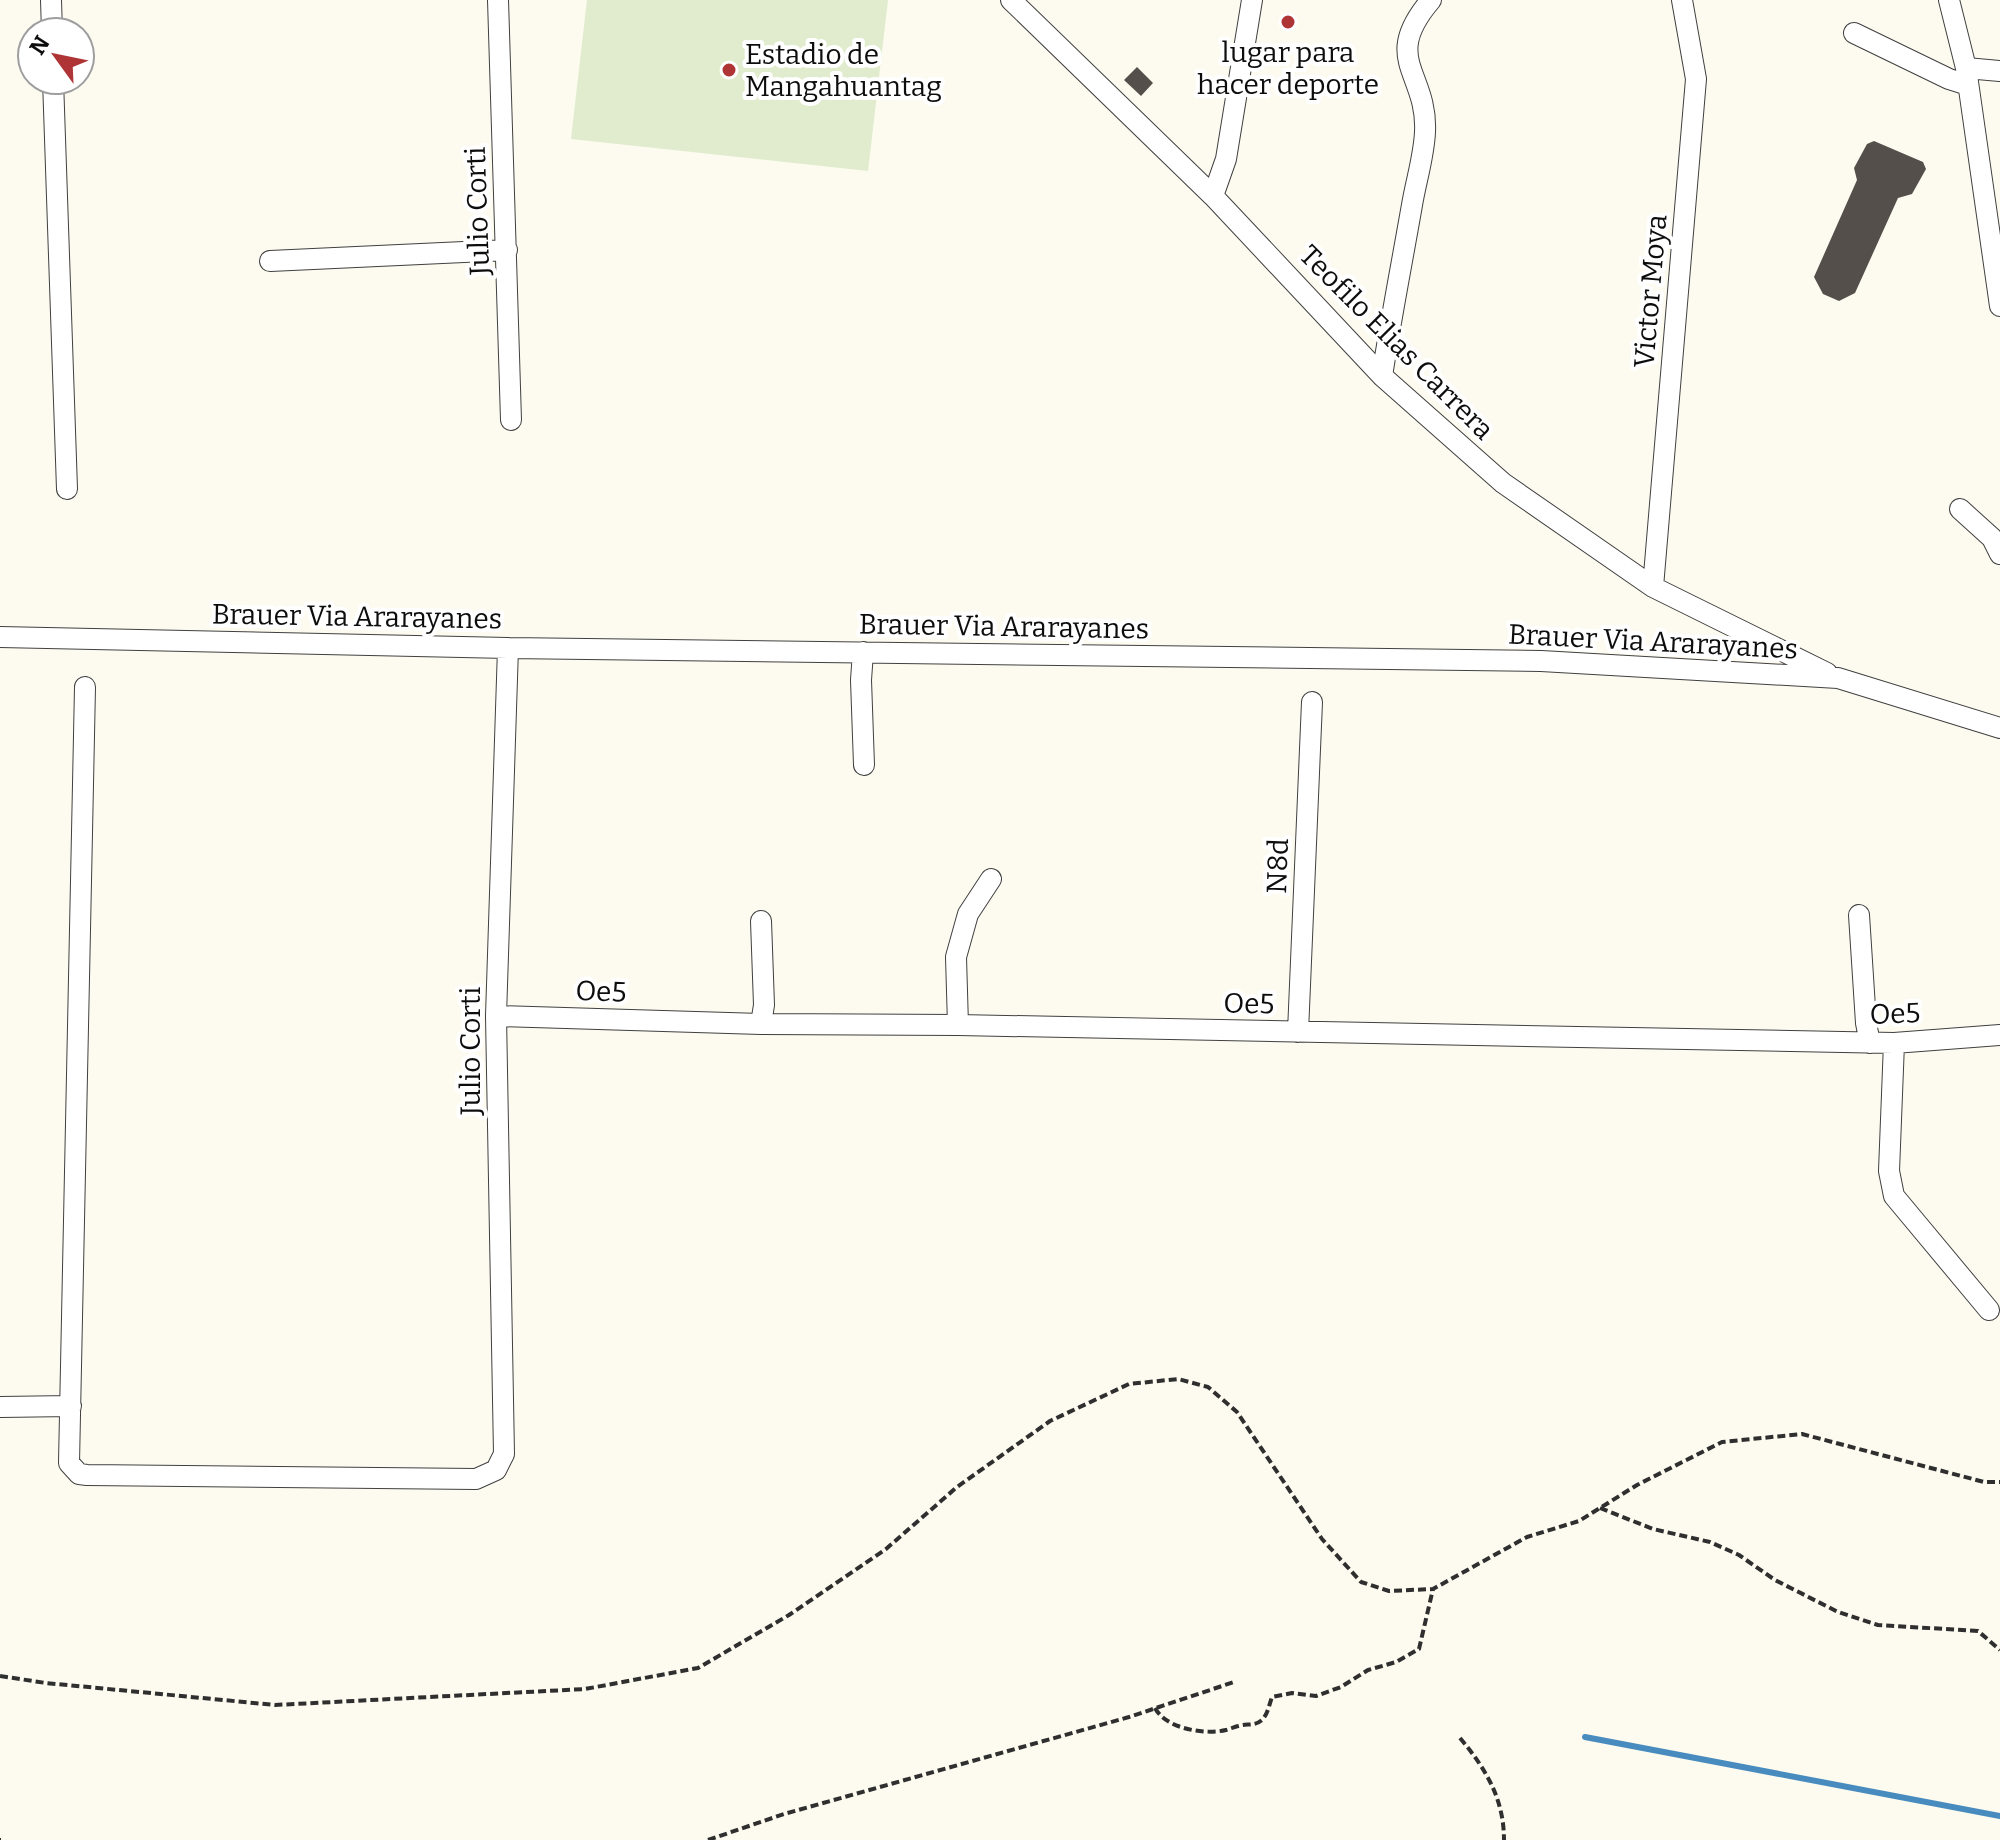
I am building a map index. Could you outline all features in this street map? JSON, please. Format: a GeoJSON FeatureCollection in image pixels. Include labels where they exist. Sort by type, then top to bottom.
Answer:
{"type":"FeatureCollection","features":[{"type":"Feature","properties":{"kind":"street","name":"Julio Corti"},"geometry":{"type":"LineString","coordinates":[[498,0],[511,420]]}},
{"type":"Feature","properties":{"kind":"street"},"geometry":{"type":"LineString","coordinates":[[1213,196],[1226,159],[1252,0]]}},
{"type":"Feature","properties":{"kind":"street"},"geometry":{"type":"LineString","coordinates":[[1382,376],[1426,130],[1418,84],[1406,60],[1406,45],[1419,14],[1431,0]]}},
{"type":"Feature","properties":{"kind":"street","name":"Victor Moya"},"geometry":{"type":"LineString","coordinates":[[1653,587],[1696,79],[1682,0]]}},
{"type":"Feature","properties":{"kind":"street"},"geometry":{"type":"LineString","coordinates":[[1949,0],[1967,76],[2000,306]]}},
{"type":"Feature","properties":{"kind":"street","name":"Teofilo Elias Carrera"},"geometry":{"type":"LineString","coordinates":[[1012,1],[1213,196],[1382,376],[1503,483],[1653,587],[1838,678]]}},
{"type":"Feature","properties":{"kind":"street"},"geometry":{"type":"LineString","coordinates":[[1854,33],[1949,79],[2000,71]]}},
{"type":"Feature","properties":{"kind":"street"},"geometry":{"type":"LineString","coordinates":[[54,96],[67,489]]}},
{"type":"Feature","properties":{"kind":"street"},"geometry":{"type":"LineString","coordinates":[[270,261],[507,250]]}},
{"type":"Feature","properties":{"kind":"street"},"geometry":{"type":"LineString","coordinates":[[1960,509],[1992,538],[2000,554]]}},
{"type":"Feature","properties":{"kind":"street","name":"Brauer Via Ararayanes"},"geometry":{"type":"LineString","coordinates":[[0,637],[508,648],[1541,661],[1838,678],[2000,728]]}},
{"type":"Feature","properties":{"kind":"street","name":"Julio Corti"},"geometry":{"type":"LineString","coordinates":[[71,1406],[67,1457],[73,1469],[87,1475],[476,1479],[496,1470],[504,1454],[496,1016],[508,648]]}},
{"type":"Feature","properties":{"kind":"street"},"geometry":{"type":"LineString","coordinates":[[863,652],[864,765]]}},
{"type":"Feature","properties":{"kind":"street"},"geometry":{"type":"LineString","coordinates":[[0,1407],[71,1406],[85,687]]}},
{"type":"Feature","properties":{"kind":"street","name":"N8d"},"geometry":{"type":"LineString","coordinates":[[1298,1032],[1312,702]]}},
{"type":"Feature","properties":{"kind":"street"},"geometry":{"type":"LineString","coordinates":[[958,1025],[956,957],[968,914],[991,879]]}},
{"type":"Feature","properties":{"kind":"street"},"geometry":{"type":"LineString","coordinates":[[1859,915],[1870,1043]]}},
{"type":"Feature","properties":{"kind":"street"},"geometry":{"type":"LineString","coordinates":[[761,921],[764,1005],[761,1024]]}},
{"type":"Feature","properties":{"kind":"street","name":"Oe5"},"geometry":{"type":"LineString","coordinates":[[496,1016],[761,1024],[1870,1043],[2000,1035]]}},
{"type":"Feature","properties":{"kind":"street"},"geometry":{"type":"LineString","coordinates":[[1894,1043],[1889,1171],[1894,1196],[1989,1310]]}},
{"type":"Feature","properties":{"kind":"path"},"geometry":{"type":"LineString","coordinates":[[0,1676],[275,1705],[585,1689],[698,1668],[789,1615],[886,1549],[957,1487],[1050,1421],[1129,1384],[1178,1379],[1208,1387],[1237,1412],[1322,1539],[1361,1582],[1389,1591],[1433,1589],[1527,1537],[1579,1521],[1637,1485],[1722,1442],[1802,1434],[1984,1482],[2000,1482]]}},
{"type":"Feature","properties":{"kind":"path"},"geometry":{"type":"LineString","coordinates":[[1600,1508],[1653,1529],[1710,1542],[1739,1555],[1775,1580],[1838,1612],[1878,1625],[1978,1631],[2000,1650]]}},
{"type":"Feature","properties":{"kind":"path"},"geometry":{"type":"LineString","coordinates":[[1155,1708],[1166,1720],[1196,1731],[1210,1732],[1254,1725],[1265,1717],[1272,1697],[1292,1693],[1316,1696],[1419,1649],[1433,1589]]}},
{"type":"Feature","properties":{"kind":"path"},"geometry":{"type":"LineString","coordinates":[[708,1840],[798,1810],[1155,1708],[1234,1682]]}},
{"type":"Feature","properties":{"kind":"path"},"geometry":{"type":"LineString","coordinates":[[1460,1738],[1481,1763],[1493,1784],[1501,1810],[1504,1840]]}},
{"type":"Feature","properties":{"kind":"green space","name":"Estadio de Mangahuantag"},"geometry":{"type":"Polygon","coordinates":[[[587,0],[888,0],[868,171],[571,139],[587,0]]]}},
{"type":"Feature","properties":{"kind":"building"},"geometry":{"type":"Polygon","coordinates":[[[1137,67],[1153,83],[1141,96],[1124,80],[1137,67]]]}},
{"type":"Feature","properties":{"kind":"building"},"geometry":{"type":"Polygon","coordinates":[[[1874,141],[1923,162],[1926,169],[1912,194],[1898,198],[1855,293],[1839,301],[1823,294],[1814,277],[1857,180],[1854,168],[1867,144],[1874,141]]]}},
{"type":"Feature","properties":{"kind":"waterway"},"geometry":{"type":"LineString","coordinates":[[1585,1737],[2000,1816]]}},
{"type":"Feature","properties":{"kind":"place","name":"lugar para hacer deporte"},"geometry":{"type":"Point","coordinates":[1288,22]}},
{"type":"Feature","properties":{"kind":"place","name":"Estadio de Mangahuantag"},"geometry":{"type":"Point","coordinates":[729,70]}}]}
